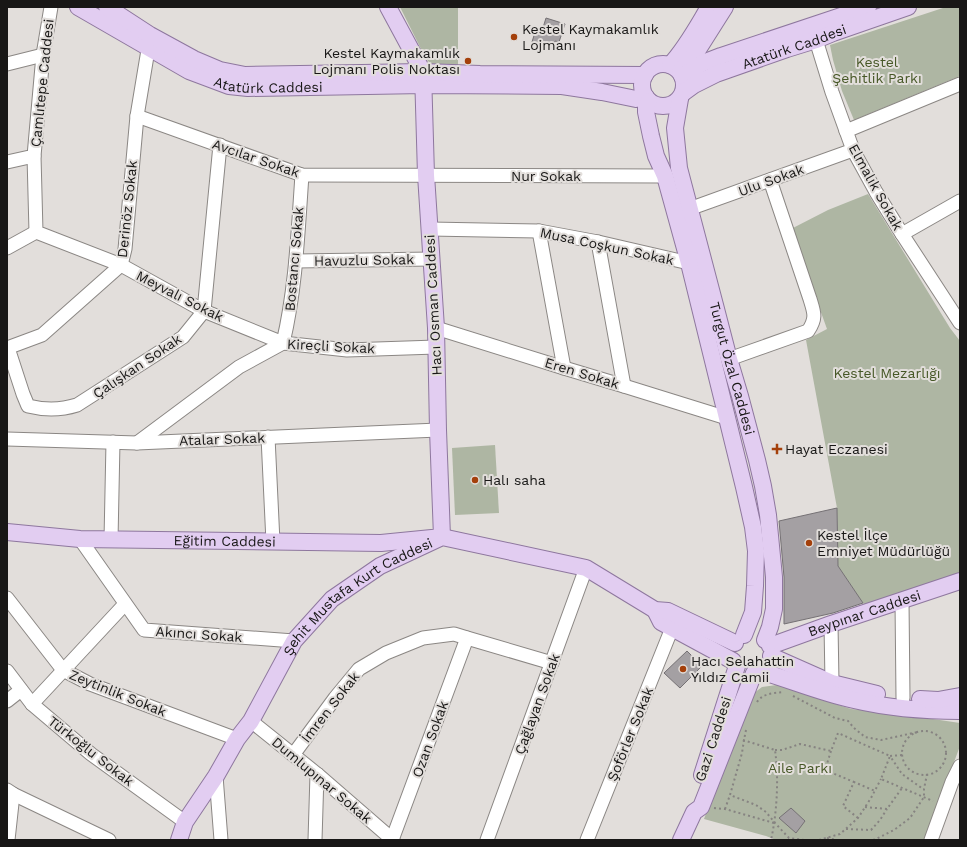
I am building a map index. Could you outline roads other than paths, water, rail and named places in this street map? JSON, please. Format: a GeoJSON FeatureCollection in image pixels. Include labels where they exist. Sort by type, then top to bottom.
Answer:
{"type":"FeatureCollection","features":[{"type":"Feature","properties":{"kind":"main road","name":"Atatürk Caddesi"},"geometry":{"type":"LineString","coordinates":[[78,7],[149,41]]}},
{"type":"Feature","properties":{"kind":"main road","name":"Atatürk Caddesi"},"geometry":{"type":"LineString","coordinates":[[107,7],[189,71],[229,86],[248,88],[424,78],[480,80],[562,86],[636,99],[647,99]]}},
{"type":"Feature","properties":{"kind":"main road"},"geometry":{"type":"LineString","coordinates":[[388,7],[424,78]]}},
{"type":"Feature","properties":{"kind":"main road"},"geometry":{"type":"LineString","coordinates":[[677,71],[678,56],[686,46],[709,7]]}},
{"type":"Feature","properties":{"kind":"main road"},"geometry":{"type":"LineString","coordinates":[[677,71],[694,56],[725,7]]}},
{"type":"Feature","properties":{"kind":"main road","name":"Atatürk Caddesi"},"geometry":{"type":"LineString","coordinates":[[677,71],[703,64],[721,56],[868,7]]}},
{"type":"Feature","properties":{"kind":"main road","name":"Atatürk Caddesi"},"geometry":{"type":"LineString","coordinates":[[682,96],[694,85],[716,74],[908,7]]}},
{"type":"Feature","properties":{"kind":"main road"},"geometry":{"type":"LineString","coordinates":[[663,64],[677,71],[684,79],[685,86],[682,96],[675,103],[668,106],[654,105],[647,99],[642,88],[645,74],[650,69],[663,64]]}},
{"type":"Feature","properties":{"kind":"main road","name":"Atatürk Caddesi"},"geometry":{"type":"LineString","coordinates":[[480,80],[645,74]]}},
{"type":"Feature","properties":{"kind":"main road","name":"Hacı Osman Caddesi"},"geometry":{"type":"LineString","coordinates":[[424,78],[426,175],[436,328],[442,537]]}},
{"type":"Feature","properties":{"kind":"main road","name":"Turgut Özal Caddesi"},"geometry":{"type":"LineString","coordinates":[[682,96],[676,128],[676,146],[679,168],[755,453],[768,515],[774,577],[774,609],[770,627],[769,647]]}},
{"type":"Feature","properties":{"kind":"main road","name":"Turgut Özal Caddesi"},"geometry":{"type":"LineString","coordinates":[[647,99],[646,112],[651,136],[656,156],[665,176],[689,263],[728,418],[753,527],[756,551],[753,612],[740,639]]}},
{"type":"Feature","properties":{"kind":"main road","name":"Eğitim Caddesi"},"geometry":{"type":"LineString","coordinates":[[7,532],[80,539],[273,542],[381,543],[442,537]]}},
{"type":"Feature","properties":{"kind":"main road","name":"Şehit Mustafa Kurt Caddesi"},"geometry":{"type":"LineString","coordinates":[[179,840],[185,822],[216,776],[236,739],[251,721],[294,641],[332,598],[380,566],[442,537],[586,568],[655,610],[668,611],[740,639]]}},
{"type":"Feature","properties":{"kind":"main road","name":"Beypınar Caddesi"},"geometry":{"type":"LineString","coordinates":[[769,647],[831,624],[960,581]]}},
{"type":"Feature","properties":{"kind":"main road","name":"Şehit Mustafa Kurt Caddesi"},"geometry":{"type":"LineString","coordinates":[[655,610],[661,622],[735,663]]}},
{"type":"Feature","properties":{"kind":"main road"},"geometry":{"type":"LineString","coordinates":[[769,647],[769,662],[765,668],[757,672],[748,673],[742,670],[735,663],[732,655],[732,649],[740,639],[750,634],[757,634],[761,636],[769,647],[832,683],[871,693],[911,699],[938,700],[960,696]]}},
{"type":"Feature","properties":{"kind":"main road","name":"Gazi Caddesi"},"geometry":{"type":"LineString","coordinates":[[697,810],[692,805],[735,663]]}},
{"type":"Feature","properties":{"kind":"main road"},"geometry":{"type":"LineString","coordinates":[[757,672],[835,695],[873,704],[911,709],[960,711]]}},
{"type":"Feature","properties":{"kind":"main road","name":"Gazi Caddesi"},"geometry":{"type":"LineString","coordinates":[[681,840],[697,810],[757,672]]}},
{"type":"Feature","properties":{"kind":"street","name":"Çamlıtepe Caddesi"},"geometry":{"type":"LineString","coordinates":[[7,162],[34,156],[43,55],[51,7]]}},
{"type":"Feature","properties":{"kind":"street","name":"Elmalık Sokak"},"geometry":{"type":"LineString","coordinates":[[816,40],[832,92],[853,150],[876,192],[902,234],[958,318]]}},
{"type":"Feature","properties":{"kind":"street","name":"Derinöz Sokak"},"geometry":{"type":"LineString","coordinates":[[8,348],[42,335],[121,265],[125,249],[137,116],[149,41]]}},
{"type":"Feature","properties":{"kind":"street"},"geometry":{"type":"LineString","coordinates":[[7,64],[43,55]]}},
{"type":"Feature","properties":{"kind":"street"},"geometry":{"type":"LineString","coordinates":[[846,131],[960,84]]}},
{"type":"Feature","properties":{"kind":"street","name":"Avcılar Sokak"},"geometry":{"type":"LineString","coordinates":[[137,116],[302,175],[426,175]]}},
{"type":"Feature","properties":{"kind":"street"},"geometry":{"type":"LineString","coordinates":[[204,311],[220,145]]}},
{"type":"Feature","properties":{"kind":"street","name":"Ulu Sokak"},"geometry":{"type":"LineString","coordinates":[[689,209],[853,150]]}},
{"type":"Feature","properties":{"kind":"street"},"geometry":{"type":"LineString","coordinates":[[7,248],[36,232],[34,156]]}},
{"type":"Feature","properties":{"kind":"street","name":"Bostancı Sokak"},"geometry":{"type":"LineString","coordinates":[[283,343],[289,318],[296,261],[302,175]]}},
{"type":"Feature","properties":{"kind":"street","name":"Nur Sokak"},"geometry":{"type":"LineString","coordinates":[[426,175],[665,176]]}},
{"type":"Feature","properties":{"kind":"street"},"geometry":{"type":"LineString","coordinates":[[729,359],[808,331],[813,324],[814,316],[810,299],[770,180]]}},
{"type":"Feature","properties":{"kind":"street"},"geometry":{"type":"LineString","coordinates":[[902,234],[960,201]]}},
{"type":"Feature","properties":{"kind":"street","name":"Musa Coşkun Sokak"},"geometry":{"type":"LineString","coordinates":[[430,229],[539,231],[598,242],[689,263]]}},
{"type":"Feature","properties":{"kind":"street"},"geometry":{"type":"LineString","coordinates":[[539,231],[564,368]]}},
{"type":"Feature","properties":{"kind":"street","name":"Meyvalı Sokak"},"geometry":{"type":"LineString","coordinates":[[36,232],[121,265],[204,311],[283,343]]}},
{"type":"Feature","properties":{"kind":"street"},"geometry":{"type":"LineString","coordinates":[[598,242],[624,386]]}},
{"type":"Feature","properties":{"kind":"street","name":"Havuzlu Sokak"},"geometry":{"type":"LineString","coordinates":[[296,261],[432,259]]}},
{"type":"Feature","properties":{"kind":"street","name":"Çalışkan Sokak"},"geometry":{"type":"LineString","coordinates":[[8,348],[22,394],[28,406],[40,409],[65,409],[77,405],[183,337],[204,311]]}},
{"type":"Feature","properties":{"kind":"street","name":"Eren Sokak"},"geometry":{"type":"LineString","coordinates":[[436,328],[728,418]]}},
{"type":"Feature","properties":{"kind":"street","name":"Kireçli Sokak"},"geometry":{"type":"LineString","coordinates":[[137,443],[239,367],[283,343],[348,350],[436,347]]}},
{"type":"Feature","properties":{"kind":"street","name":"Atalar Sokak"},"geometry":{"type":"LineString","coordinates":[[7,439],[137,443],[438,430]]}},
{"type":"Feature","properties":{"kind":"street"},"geometry":{"type":"LineString","coordinates":[[268,437],[273,542]]}},
{"type":"Feature","properties":{"kind":"street"},"geometry":{"type":"LineString","coordinates":[[111,540],[113,442]]}},
{"type":"Feature","properties":{"kind":"street","name":"Akıncı Sokak"},"geometry":{"type":"LineString","coordinates":[[80,539],[144,630],[294,641]]}},
{"type":"Feature","properties":{"kind":"street","name":"Çağlayan Sokak"},"geometry":{"type":"LineString","coordinates":[[487,840],[586,568]]}},
{"type":"Feature","properties":{"kind":"street","name":"Zeytinlik Sokak"},"geometry":{"type":"LineString","coordinates":[[7,598],[63,670],[90,684],[236,739]]}},
{"type":"Feature","properties":{"kind":"street"},"geometry":{"type":"LineString","coordinates":[[902,601],[903,698]]}},
{"type":"Feature","properties":{"kind":"street"},"geometry":{"type":"LineString","coordinates":[[32,704],[125,604]]}},
{"type":"Feature","properties":{"kind":"street"},"geometry":{"type":"LineString","coordinates":[[831,624],[832,683]]}},
{"type":"Feature","properties":{"kind":"street","name":"Şoförler Sokak"},"geometry":{"type":"LineString","coordinates":[[588,840],[672,628]]}},
{"type":"Feature","properties":{"kind":"street","name":"İmren Sokak"},"geometry":{"type":"LineString","coordinates":[[293,755],[359,669],[386,654],[423,638],[454,634],[552,663]]}},
{"type":"Feature","properties":{"kind":"street","name":"Ozan Sokak"},"geometry":{"type":"LineString","coordinates":[[393,840],[467,638]]}},
{"type":"Feature","properties":{"kind":"street","name":"Türkoğlu Sokak"},"geometry":{"type":"LineString","coordinates":[[7,671],[32,704],[91,754],[185,822]]}},
{"type":"Feature","properties":{"kind":"street"},"geometry":{"type":"LineString","coordinates":[[7,701],[21,690]]}},
{"type":"Feature","properties":{"kind":"street","name":"Dumlupınar Sokak"},"geometry":{"type":"LineString","coordinates":[[251,721],[317,774],[393,840]]}},
{"type":"Feature","properties":{"kind":"street"},"geometry":{"type":"LineString","coordinates":[[931,840],[943,805],[956,783],[960,766]]}},
{"type":"Feature","properties":{"kind":"street"},"geometry":{"type":"LineString","coordinates":[[315,840],[317,774]]}},
{"type":"Feature","properties":{"kind":"street"},"geometry":{"type":"LineString","coordinates":[[216,776],[221,840]]}},
{"type":"Feature","properties":{"kind":"street"},"geometry":{"type":"LineString","coordinates":[[8,840],[10,792],[109,840]]}},
{"type":"Feature","properties":{"kind":"place","name":"Kestel Kaymakamlık Lojmanı"},"geometry":{"type":"Point","coordinates":[514,37]}},
{"type":"Feature","properties":{"kind":"place","name":"Kestel Kaymakamlık Lojmanı Polis Noktası"},"geometry":{"type":"Point","coordinates":[468,61]}},
{"type":"Feature","properties":{"kind":"place","name":"Hayat Eczanesi"},"geometry":{"type":"Point","coordinates":[777,449]}},
{"type":"Feature","properties":{"kind":"place","name":"Halı saha"},"geometry":{"type":"Point","coordinates":[475,480]}},
{"type":"Feature","properties":{"kind":"place","name":"Kestel İlçe Emniyet Müdürlüğü"},"geometry":{"type":"Point","coordinates":[809,543]}},
{"type":"Feature","properties":{"kind":"place","name":"Hacı Selahattin Yıldız Camii"},"geometry":{"type":"Point","coordinates":[683,669]}},
{"type":"Feature","properties":{"kind":"park label","name":"Kestel Şehitlik Parkı"},"geometry":{"type":"Point","coordinates":[877,70]}},
{"type":"Feature","properties":{"kind":"park label","name":"Kestel Mezarlığı"},"geometry":{"type":"Point","coordinates":[887,373]}},
{"type":"Feature","properties":{"kind":"park label","name":"Aile Parkı"},"geometry":{"type":"Point","coordinates":[800,768]}}]}
